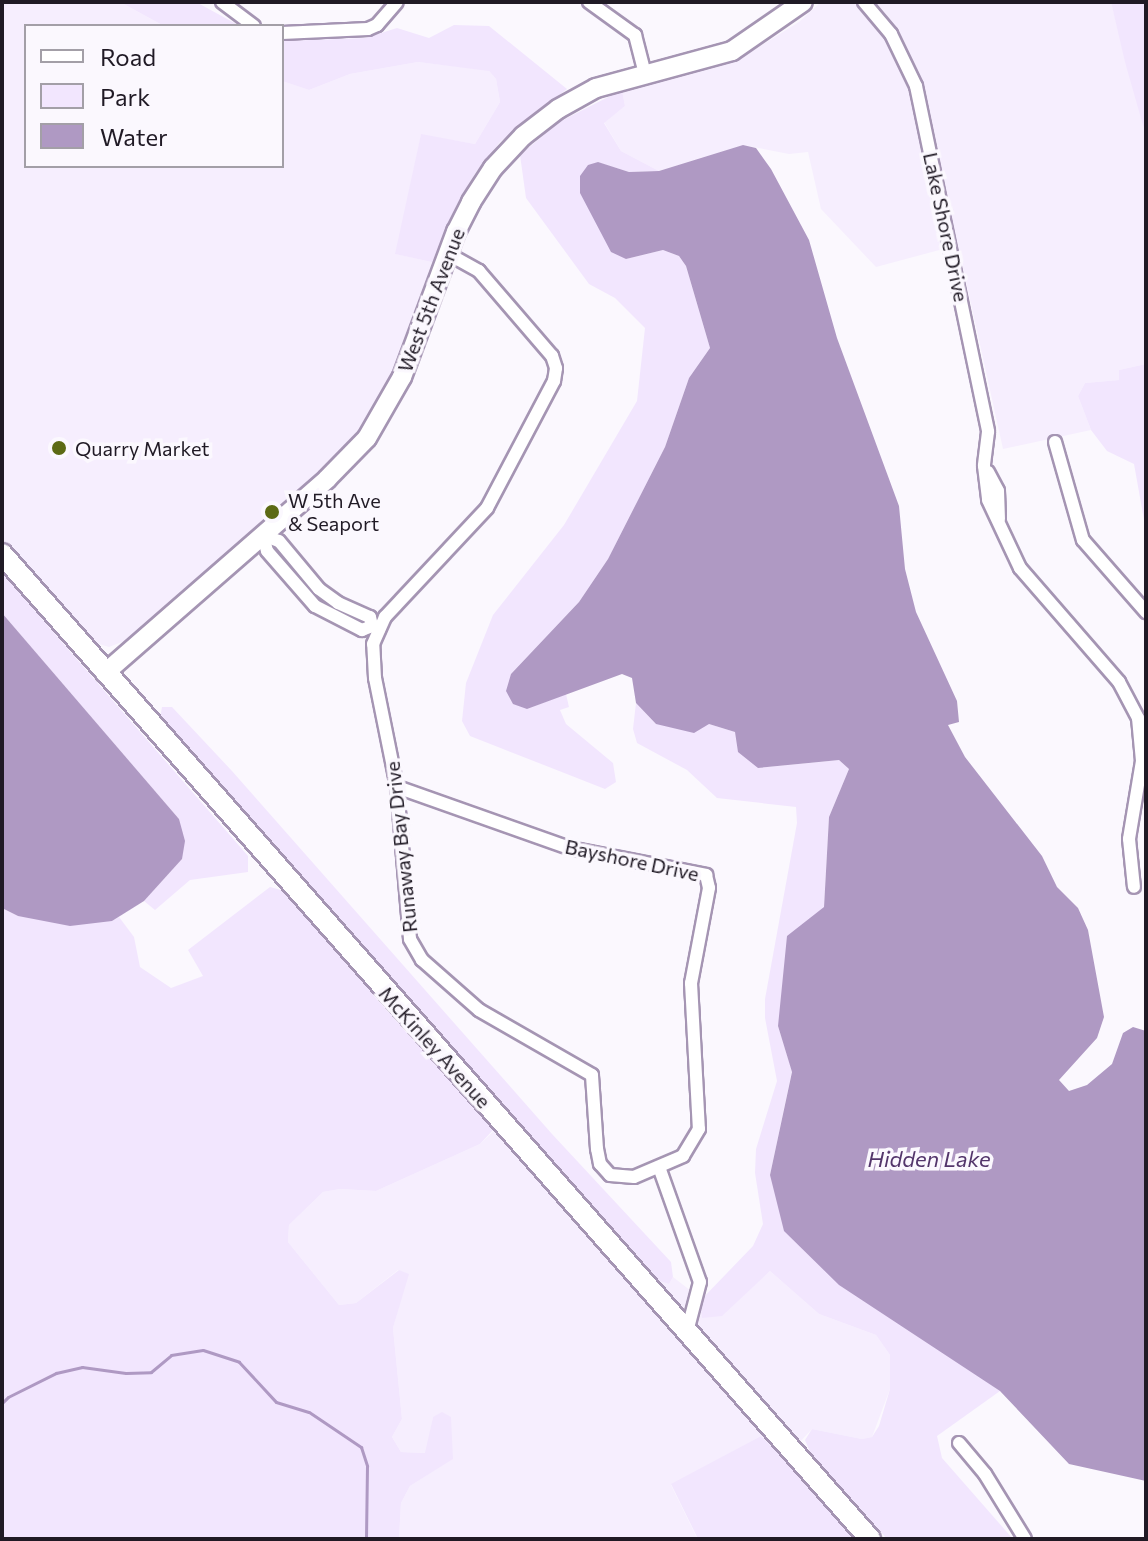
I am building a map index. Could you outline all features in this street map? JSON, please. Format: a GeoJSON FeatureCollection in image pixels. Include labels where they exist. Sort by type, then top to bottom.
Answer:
{"type":"FeatureCollection","features":[{"type":"Feature","properties":{"kind":"main road","name":"West 5th Avenue"},"geometry":{"type":"LineString","coordinates":[[105,673],[327,479],[379,421],[402,377],[448,254],[481,185],[523,136],[558,109],[596,88],[732,51],[803,2]]}},
{"type":"Feature","properties":{"kind":"main road","name":"McKinley Avenue"},"geometry":{"type":"LineString","coordinates":[[2,554],[870,1539]]}},
{"type":"Feature","properties":{"kind":"street"},"geometry":{"type":"LineString","coordinates":[[222,2],[251,24]]}},
{"type":"Feature","properties":{"kind":"street"},"geometry":{"type":"LineString","coordinates":[[284,33],[368,29],[377,25],[397,2]]}},
{"type":"Feature","properties":{"kind":"street"},"geometry":{"type":"LineString","coordinates":[[589,2],[635,35],[645,74]]}},
{"type":"Feature","properties":{"kind":"street","name":"Lake Shore Drive"},"geometry":{"type":"LineString","coordinates":[[864,2],[891,34],[916,86],[988,432],[984,466],[998,491],[999,519],[1020,568],[1036,590],[1140,701],[1142,761],[1129,839],[1134,887]]}},
{"type":"Feature","properties":{"kind":"street","name":"Runaway Bay Drive"},"geometry":{"type":"LineString","coordinates":[[448,254],[479,271],[552,356],[556,368],[554,381],[487,508],[375,628],[371,653],[397,787],[414,951],[479,1010],[592,1075],[597,1149],[600,1164],[610,1175],[634,1177],[659,1167]]}},
{"type":"Feature","properties":{"kind":"street"},"geometry":{"type":"LineString","coordinates":[[1055,442],[1083,540],[1146,612]]}},
{"type":"Feature","properties":{"kind":"street"},"geometry":{"type":"LineString","coordinates":[[263,535],[279,541],[319,589],[338,603],[370,617],[375,628]]}},
{"type":"Feature","properties":{"kind":"street","name":"Bayshore Drive"},"geometry":{"type":"LineString","coordinates":[[397,787],[569,848],[706,875],[709,888],[691,983],[699,1129],[683,1156],[659,1167]]}},
{"type":"Feature","properties":{"kind":"street"},"geometry":{"type":"LineString","coordinates":[[659,1167],[700,1282],[687,1332]]}},
{"type":"Feature","properties":{"kind":"street"},"geometry":{"type":"LineString","coordinates":[[959,1443],[985,1474],[1025,1539]]}},
{"type":"Feature","properties":{"kind":"shaded area"},"geometry":{"type":"Polygon","coordinates":[[[2,2],[120,2],[160,24],[24,24],[24,168],[284,168],[284,82],[309,90],[350,74],[418,62],[488,70],[496,79],[500,102],[475,144],[421,135],[396,254],[436,263],[393,380],[369,421],[338,456],[127,640],[109,647],[92,642],[71,625],[2,544],[2,2]]]}},
{"type":"Feature","properties":{"kind":"shaded area"},"geometry":{"type":"Polygon","coordinates":[[[821,2],[1111,2],[1146,136],[1146,364],[1119,370],[1119,380],[1085,383],[1078,396],[1091,430],[1003,449],[958,245],[876,267],[821,209],[808,152],[789,154],[743,145],[659,171],[621,151],[604,122],[625,106],[622,90],[720,65],[754,50],[799,22],[821,2]]]}},
{"type":"Feature","properties":{"kind":"shaded area"},"geometry":{"type":"Polygon","coordinates":[[[511,1115],[656,1280],[669,1284],[673,1277],[722,1315],[770,1271],[819,1314],[876,1335],[890,1355],[890,1389],[872,1437],[862,1439],[812,1429],[784,1459],[761,1436],[671,1485],[695,1539],[399,1539],[401,1503],[410,1486],[452,1459],[433,1417],[426,1453],[401,1452],[392,1437],[402,1419],[393,1328],[408,1274],[398,1270],[356,1303],[339,1305],[288,1242],[289,1225],[323,1192],[340,1189],[376,1191],[480,1144],[511,1115]]]}},
{"type":"Feature","properties":{"kind":"green space"},"geometry":{"type":"Polygon","coordinates":[[[120,2],[196,2],[236,24],[160,24],[120,2]]]}},
{"type":"Feature","properties":{"kind":"green space"},"geometry":{"type":"Polygon","coordinates":[[[1111,2],[1146,2],[1146,136],[1125,62],[1111,2]]]}},
{"type":"Feature","properties":{"kind":"green space"},"geometry":{"type":"Polygon","coordinates":[[[454,25],[489,26],[567,89],[500,142],[476,172],[456,206],[436,263],[395,254],[421,134],[475,144],[500,102],[496,79],[489,71],[418,62],[350,74],[309,90],[284,82],[284,41],[365,38],[397,28],[429,38],[454,25]]]}},
{"type":"Feature","properties":{"kind":"green space"},"geometry":{"type":"Polygon","coordinates":[[[622,90],[625,106],[604,123],[621,151],[659,171],[629,172],[597,162],[626,259],[663,250],[679,256],[686,266],[710,348],[689,378],[665,447],[608,559],[579,602],[511,674],[527,709],[566,694],[569,707],[560,710],[566,724],[613,763],[616,782],[605,789],[470,736],[462,721],[466,683],[493,615],[564,525],[637,401],[645,328],[615,298],[589,284],[526,198],[520,155],[559,122],[622,90]]]}},
{"type":"Feature","properties":{"kind":"green space"},"geometry":{"type":"Polygon","coordinates":[[[1146,364],[1146,531],[1134,464],[1107,451],[1091,430],[1078,396],[1085,383],[1119,380],[1119,370],[1146,364]]]}},
{"type":"Feature","properties":{"kind":"green space"},"geometry":{"type":"Polygon","coordinates":[[[2,573],[248,856],[248,872],[190,880],[155,910],[144,901],[182,859],[179,819],[2,613],[2,573]]]}},
{"type":"Feature","properties":{"kind":"green space"},"geometry":{"type":"Polygon","coordinates":[[[636,703],[656,724],[709,724],[735,732],[758,768],[839,760],[849,769],[829,817],[824,907],[778,1026],[792,1071],[770,1175],[942,1351],[1000,1391],[937,1436],[942,1458],[1013,1539],[887,1539],[810,1452],[805,1440],[812,1429],[862,1439],[872,1437],[879,1426],[890,1389],[890,1355],[876,1335],[819,1314],[770,1271],[722,1316],[702,1318],[700,1301],[753,1246],[763,1224],[755,1173],[756,1149],[777,1081],[765,1018],[765,999],[797,823],[796,807],[717,798],[687,770],[637,743],[633,729],[636,703]]]}},
{"type":"Feature","properties":{"kind":"green space"},"geometry":{"type":"Polygon","coordinates":[[[162,707],[172,707],[232,771],[552,1134],[671,1262],[673,1277],[669,1284],[656,1280],[160,718],[162,707]]]}},
{"type":"Feature","properties":{"kind":"green space"},"geometry":{"type":"Polygon","coordinates":[[[270,887],[281,890],[294,901],[494,1129],[480,1144],[376,1191],[340,1189],[323,1192],[289,1225],[288,1242],[339,1305],[356,1303],[399,1270],[409,1274],[393,1328],[402,1419],[392,1437],[401,1452],[425,1453],[433,1417],[442,1412],[451,1417],[453,1459],[410,1486],[401,1503],[399,1539],[2,1539],[2,908],[18,916],[112,921],[119,917],[134,937],[140,967],[171,988],[203,976],[188,950],[270,887]]]}},
{"type":"Feature","properties":{"kind":"green space"},"geometry":{"type":"Polygon","coordinates":[[[761,1436],[854,1539],[695,1539],[697,1537],[671,1484],[761,1436]]]}},
{"type":"Feature","properties":{"kind":"water","name":"Hidden Lake"},"geometry":{"type":"Polygon","coordinates":[[[743,145],[756,148],[771,169],[809,240],[837,338],[899,506],[905,569],[916,612],[957,701],[959,722],[948,725],[965,757],[1042,856],[1057,887],[1078,908],[1088,930],[1104,1017],[1097,1038],[1059,1080],[1069,1091],[1087,1085],[1112,1064],[1123,1033],[1133,1027],[1146,1031],[1146,1481],[1069,1464],[1000,1391],[839,1285],[784,1231],[770,1175],[792,1072],[778,1026],[787,936],[824,907],[829,817],[849,769],[839,760],[758,768],[738,752],[735,732],[709,724],[694,733],[656,724],[636,703],[632,678],[622,674],[527,709],[513,704],[506,691],[511,674],[579,602],[608,559],[665,447],[689,378],[710,348],[686,266],[679,256],[663,250],[626,259],[611,252],[580,193],[580,176],[588,165],[598,162],[629,172],[659,171],[743,145]]]}},
{"type":"Feature","properties":{"kind":"water"},"geometry":{"type":"Polygon","coordinates":[[[2,613],[179,819],[185,841],[182,859],[144,901],[112,921],[70,926],[18,916],[2,908],[2,613]]]}},
{"type":"Feature","properties":{"kind":"waterway"},"geometry":{"type":"LineString","coordinates":[[2,1403],[56,1373],[82,1367],[126,1373],[151,1372],[171,1355],[203,1350],[239,1362],[276,1402],[309,1412],[361,1447],[367,1466],[366,1539]]}},
{"type":"Feature","properties":{"kind":"place","name":"Quarry Market"},"geometry":{"type":"Point","coordinates":[59,448]}},
{"type":"Feature","properties":{"kind":"place","name":"W 5th Ave & Seaport"},"geometry":{"type":"Point","coordinates":[272,512]}}]}
